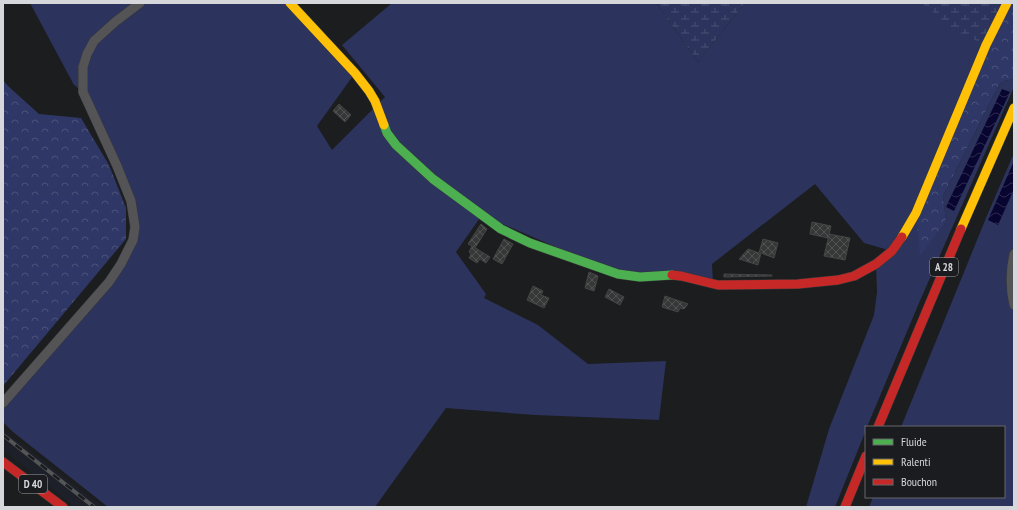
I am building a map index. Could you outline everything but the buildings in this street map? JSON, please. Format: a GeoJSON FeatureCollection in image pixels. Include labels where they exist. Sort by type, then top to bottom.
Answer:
{"type":"FeatureCollection","features":[{"type":"Feature","properties":{"kind":"main road"},"geometry":{"type":"LineString","coordinates":[[290,3],[355,73],[369,91],[375,101],[387,133],[396,145],[433,179],[501,229],[514,236],[588,264],[631,277],[670,275],[681,276],[718,285],[798,284],[838,280],[854,276],[876,264],[892,251],[916,213],[983,53],[1007,3]]}},
{"type":"Feature","properties":{"kind":"main road","name":"A 28"},"geometry":{"type":"LineString","coordinates":[[878,426],[931,299],[1014,108]]}},
{"type":"Feature","properties":{"kind":"main road"},"geometry":{"type":"LineString","coordinates":[[845,507],[865,458]]}},
{"type":"Feature","properties":{"kind":"main road","name":"D 40"},"geometry":{"type":"LineString","coordinates":[[3,462],[63,507]]}},
{"type":"Feature","properties":{"kind":"street"},"geometry":{"type":"LineString","coordinates":[[3,403],[109,282],[121,264],[133,240],[135,227],[131,201],[117,166],[83,92],[83,67],[87,54],[94,41],[115,22],[140,3]]}},
{"type":"Feature","properties":{"kind":"street"},"geometry":{"type":"LineString","coordinates":[[1014,254],[1010,270],[1010,282],[1014,305]]}},
{"type":"Feature","properties":{"kind":"shaded area"},"geometry":{"type":"Polygon","coordinates":[[[3,428],[103,507],[75,507],[3,450],[3,428]]]}},
{"type":"Feature","properties":{"kind":"green space"},"geometry":{"type":"Polygon","coordinates":[[[30,3],[290,3],[355,73],[317,126],[332,150],[385,97],[342,45],[392,3],[656,3],[698,62],[745,3],[922,3],[986,45],[916,213],[946,221],[943,196],[999,85],[1004,81],[1014,79],[1014,87],[919,303],[867,426],[865,426],[865,432],[835,507],[806,507],[829,429],[874,315],[877,292],[876,264],[892,251],[864,243],[815,184],[712,264],[713,283],[618,274],[482,215],[456,252],[486,294],[484,298],[538,325],[588,364],[666,361],[659,420],[535,415],[446,408],[375,507],[108,507],[13,432],[3,422],[3,403],[98,294],[133,240],[131,201],[83,92],[74,85],[30,3]]]}},
{"type":"Feature","properties":{"kind":"green space"},"geometry":{"type":"Polygon","coordinates":[[[656,3],[745,3],[698,62],[656,3]]]}},
{"type":"Feature","properties":{"kind":"green space"},"geometry":{"type":"Polygon","coordinates":[[[922,3],[1007,3],[986,45],[954,30],[922,3]]]}},
{"type":"Feature","properties":{"kind":"green space"},"geometry":{"type":"Polygon","coordinates":[[[1007,3],[1014,3],[1014,79],[1004,81],[999,85],[943,196],[946,221],[920,256],[916,213],[1007,3]]]}},
{"type":"Feature","properties":{"kind":"green space"},"geometry":{"type":"Polygon","coordinates":[[[3,80],[39,114],[81,118],[109,165],[126,208],[126,239],[3,386],[3,80]]]}},
{"type":"Feature","properties":{"kind":"green space"},"geometry":{"type":"Polygon","coordinates":[[[1014,153],[1014,507],[869,507],[873,498],[1005,498],[1005,426],[901,426],[1014,153]]]}},
{"type":"Feature","properties":{"kind":"water"},"geometry":{"type":"Polygon","coordinates":[[[1002,89],[1010,92],[954,211],[946,207],[1002,89]]]}},
{"type":"Feature","properties":{"kind":"water"},"geometry":{"type":"Polygon","coordinates":[[[1014,161],[1014,189],[998,225],[988,220],[1014,161]]]}},
{"type":"Feature","properties":{"kind":"railway"},"geometry":{"type":"LineString","coordinates":[[3,435],[94,507]]}},
{"type":"Feature","properties":{"kind":"traffic: fast"},"geometry":{"type":"LineString","coordinates":[[384,125],[387,133],[396,145],[433,179],[501,229],[530,243],[618,274],[640,277],[672,275]]}},
{"type":"Feature","properties":{"kind":"traffic: slow"},"geometry":{"type":"LineString","coordinates":[[290,3],[355,73],[369,91],[375,101],[384,125]]}},
{"type":"Feature","properties":{"kind":"traffic: slow"},"geometry":{"type":"LineString","coordinates":[[902,237],[916,213],[986,45],[1007,3]]}},
{"type":"Feature","properties":{"kind":"traffic: slow"},"geometry":{"type":"LineString","coordinates":[[961,229],[1014,108]]}},
{"type":"Feature","properties":{"kind":"traffic: jam"},"geometry":{"type":"LineString","coordinates":[[878,426],[961,229]]}},
{"type":"Feature","properties":{"kind":"traffic: jam"},"geometry":{"type":"LineString","coordinates":[[672,275],[718,285],[798,284],[838,280],[854,276],[876,264],[892,251],[902,237]]}},
{"type":"Feature","properties":{"kind":"traffic: jam"},"geometry":{"type":"LineString","coordinates":[[845,507],[865,458]]}},
{"type":"Feature","properties":{"kind":"traffic: jam"},"geometry":{"type":"LineString","coordinates":[[3,462],[63,507]]}}]}
